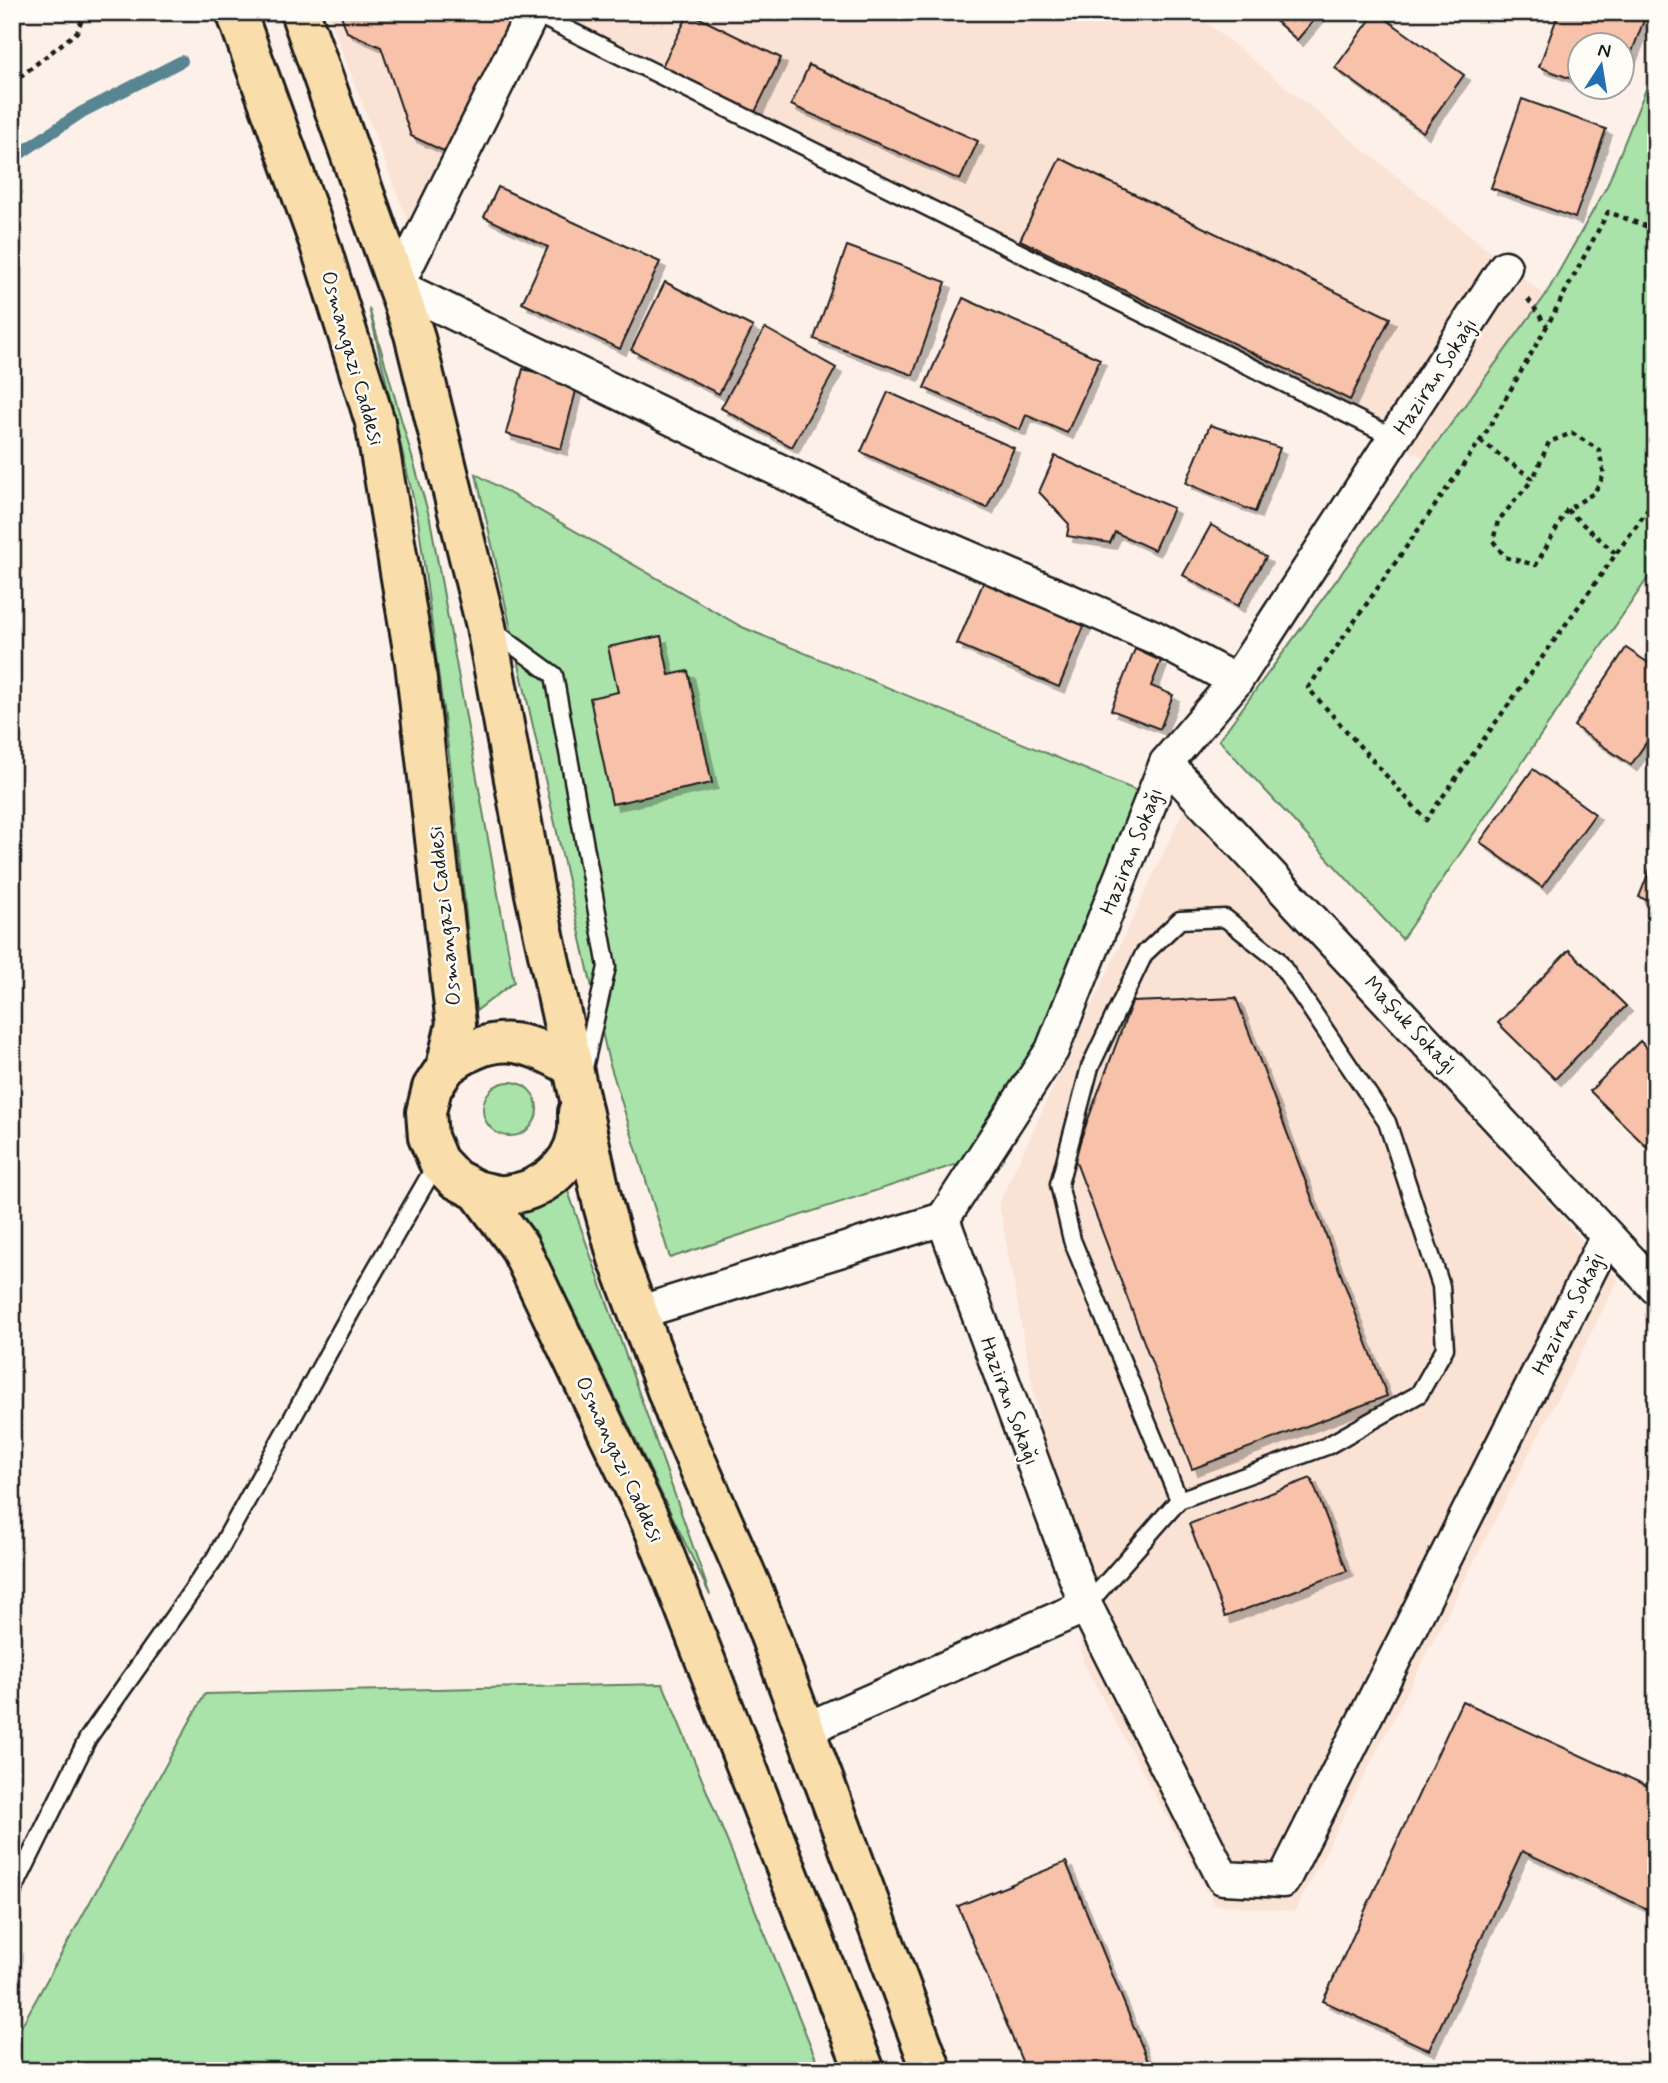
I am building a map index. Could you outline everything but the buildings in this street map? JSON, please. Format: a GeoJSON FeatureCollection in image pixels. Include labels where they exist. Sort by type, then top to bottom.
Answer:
{"type":"FeatureCollection","features":[{"type":"Feature","properties":{"kind":"main road","name":"Osmangazi Caddesi"},"geometry":{"type":"LineString","coordinates":[[236,12],[320,245],[375,422],[415,662],[456,1024],[446,1067],[432,1088],[426,1112],[428,1137],[438,1161],[455,1179],[478,1191],[519,1246],[656,1531],[865,2071]]}},
{"type":"Feature","properties":{"kind":"main road"},"geometry":{"type":"LineString","coordinates":[[300,12],[414,334],[486,626],[535,894],[575,1081],[618,1259],[676,1415],[754,1593],[932,2071]]}},
{"type":"Feature","properties":{"kind":"main road"},"geometry":{"type":"LineString","coordinates":[[446,1067],[466,1051],[490,1043],[515,1043],[546,1051],[575,1081],[578,1134],[570,1157],[550,1179],[528,1191],[503,1195],[478,1191]]}},
{"type":"Feature","properties":{"kind":"street"},"geometry":{"type":"LineString","coordinates":[[533,12],[397,286],[886,522],[1154,637],[1236,681]]}},
{"type":"Feature","properties":{"kind":"street","name":"Haziran Sokağı"},"geometry":{"type":"LineString","coordinates":[[1505,267],[1236,681],[1166,763],[1052,1050],[943,1219],[1086,1606],[1223,1878],[1283,1881],[1607,1236]]}},
{"type":"Feature","properties":{"kind":"street","name":"Maşuk Sokağı"},"geometry":{"type":"LineString","coordinates":[[1166,763],[1656,1288]]}},
{"type":"Feature","properties":{"kind":"street"},"geometry":{"type":"LineString","coordinates":[[637,1313],[943,1219]]}},
{"type":"Feature","properties":{"kind":"street"},"geometry":{"type":"LineString","coordinates":[[804,1730],[1086,1606]]}},
{"type":"Feature","properties":{"kind":"lane"},"geometry":{"type":"LineString","coordinates":[[533,12],[1395,438]]}},
{"type":"Feature","properties":{"kind":"lane"},"geometry":{"type":"LineString","coordinates":[[486,626],[554,675],[607,967],[575,1081]]}},
{"type":"Feature","properties":{"kind":"lane"},"geometry":{"type":"LineString","coordinates":[[1086,1606],[1180,1500],[1327,1446],[1419,1394],[1445,1348],[1441,1286],[1387,1122],[1277,959],[1225,918],[1180,920],[1144,954],[1090,1067],[1059,1184],[1072,1240],[1180,1500]]}},
{"type":"Feature","properties":{"kind":"lane"},"geometry":{"type":"LineString","coordinates":[[12,1893],[88,1738],[215,1558],[438,1161]]}},
{"type":"Feature","properties":{"kind":"path"},"geometry":{"type":"LineString","coordinates":[[12,83],[77,32],[85,12]]}},
{"type":"Feature","properties":{"kind":"path"},"geometry":{"type":"LineString","coordinates":[[1656,230],[1608,212],[1547,326],[1480,441],[1308,688],[1426,820],[1656,498]]}},
{"type":"Feature","properties":{"kind":"path"},"geometry":{"type":"LineString","coordinates":[[1572,433],[1599,450],[1604,475],[1594,493],[1567,510],[1536,565],[1505,557],[1493,541],[1498,521],[1533,479],[1549,442],[1572,433]]}},
{"type":"Feature","properties":{"kind":"path"},"geometry":{"type":"LineString","coordinates":[[1480,441],[1533,479]]}},
{"type":"Feature","properties":{"kind":"path"},"geometry":{"type":"LineString","coordinates":[[1567,510],[1615,553]]}},
{"type":"Feature","properties":{"kind":"shaded area"},"geometry":{"type":"Polygon","coordinates":[[[327,12],[1193,12],[1545,296],[1426,459],[545,17],[426,268],[327,12]]]}},
{"type":"Feature","properties":{"kind":"shaded area"},"geometry":{"type":"Polygon","coordinates":[[[1188,801],[1618,1280],[1295,1911],[1214,1904],[1084,1664],[999,1203],[1188,801]]]}},
{"type":"Feature","properties":{"kind":"green space"},"geometry":{"type":"Polygon","coordinates":[[[1656,64],[1656,566],[1402,939],[1219,740],[1545,296],[1607,186],[1656,64]]]}},
{"type":"Feature","properties":{"kind":"green space"},"geometry":{"type":"Polygon","coordinates":[[[369,308],[430,519],[514,982],[476,1011],[451,770],[418,519],[369,308]]]}},
{"type":"Feature","properties":{"kind":"green space"},"geometry":{"type":"Polygon","coordinates":[[[476,474],[742,627],[1140,792],[991,1153],[670,1258],[608,1058],[476,474]]]}},
{"type":"Feature","properties":{"kind":"green space"},"geometry":{"type":"Polygon","coordinates":[[[510,1082],[529,1090],[537,1109],[529,1128],[510,1136],[491,1128],[483,1109],[491,1090],[510,1082]]]}},
{"type":"Feature","properties":{"kind":"green space"},"geometry":{"type":"Polygon","coordinates":[[[568,1191],[710,1595],[571,1305],[513,1214],[568,1191]]]}},
{"type":"Feature","properties":{"kind":"green space"},"geometry":{"type":"Polygon","coordinates":[[[663,1684],[821,2071],[12,2071],[12,2043],[205,1694],[663,1684]]]}},
{"type":"Feature","properties":{"kind":"waterway"},"geometry":{"type":"LineString","coordinates":[[12,159],[82,112],[182,61]]}}]}
